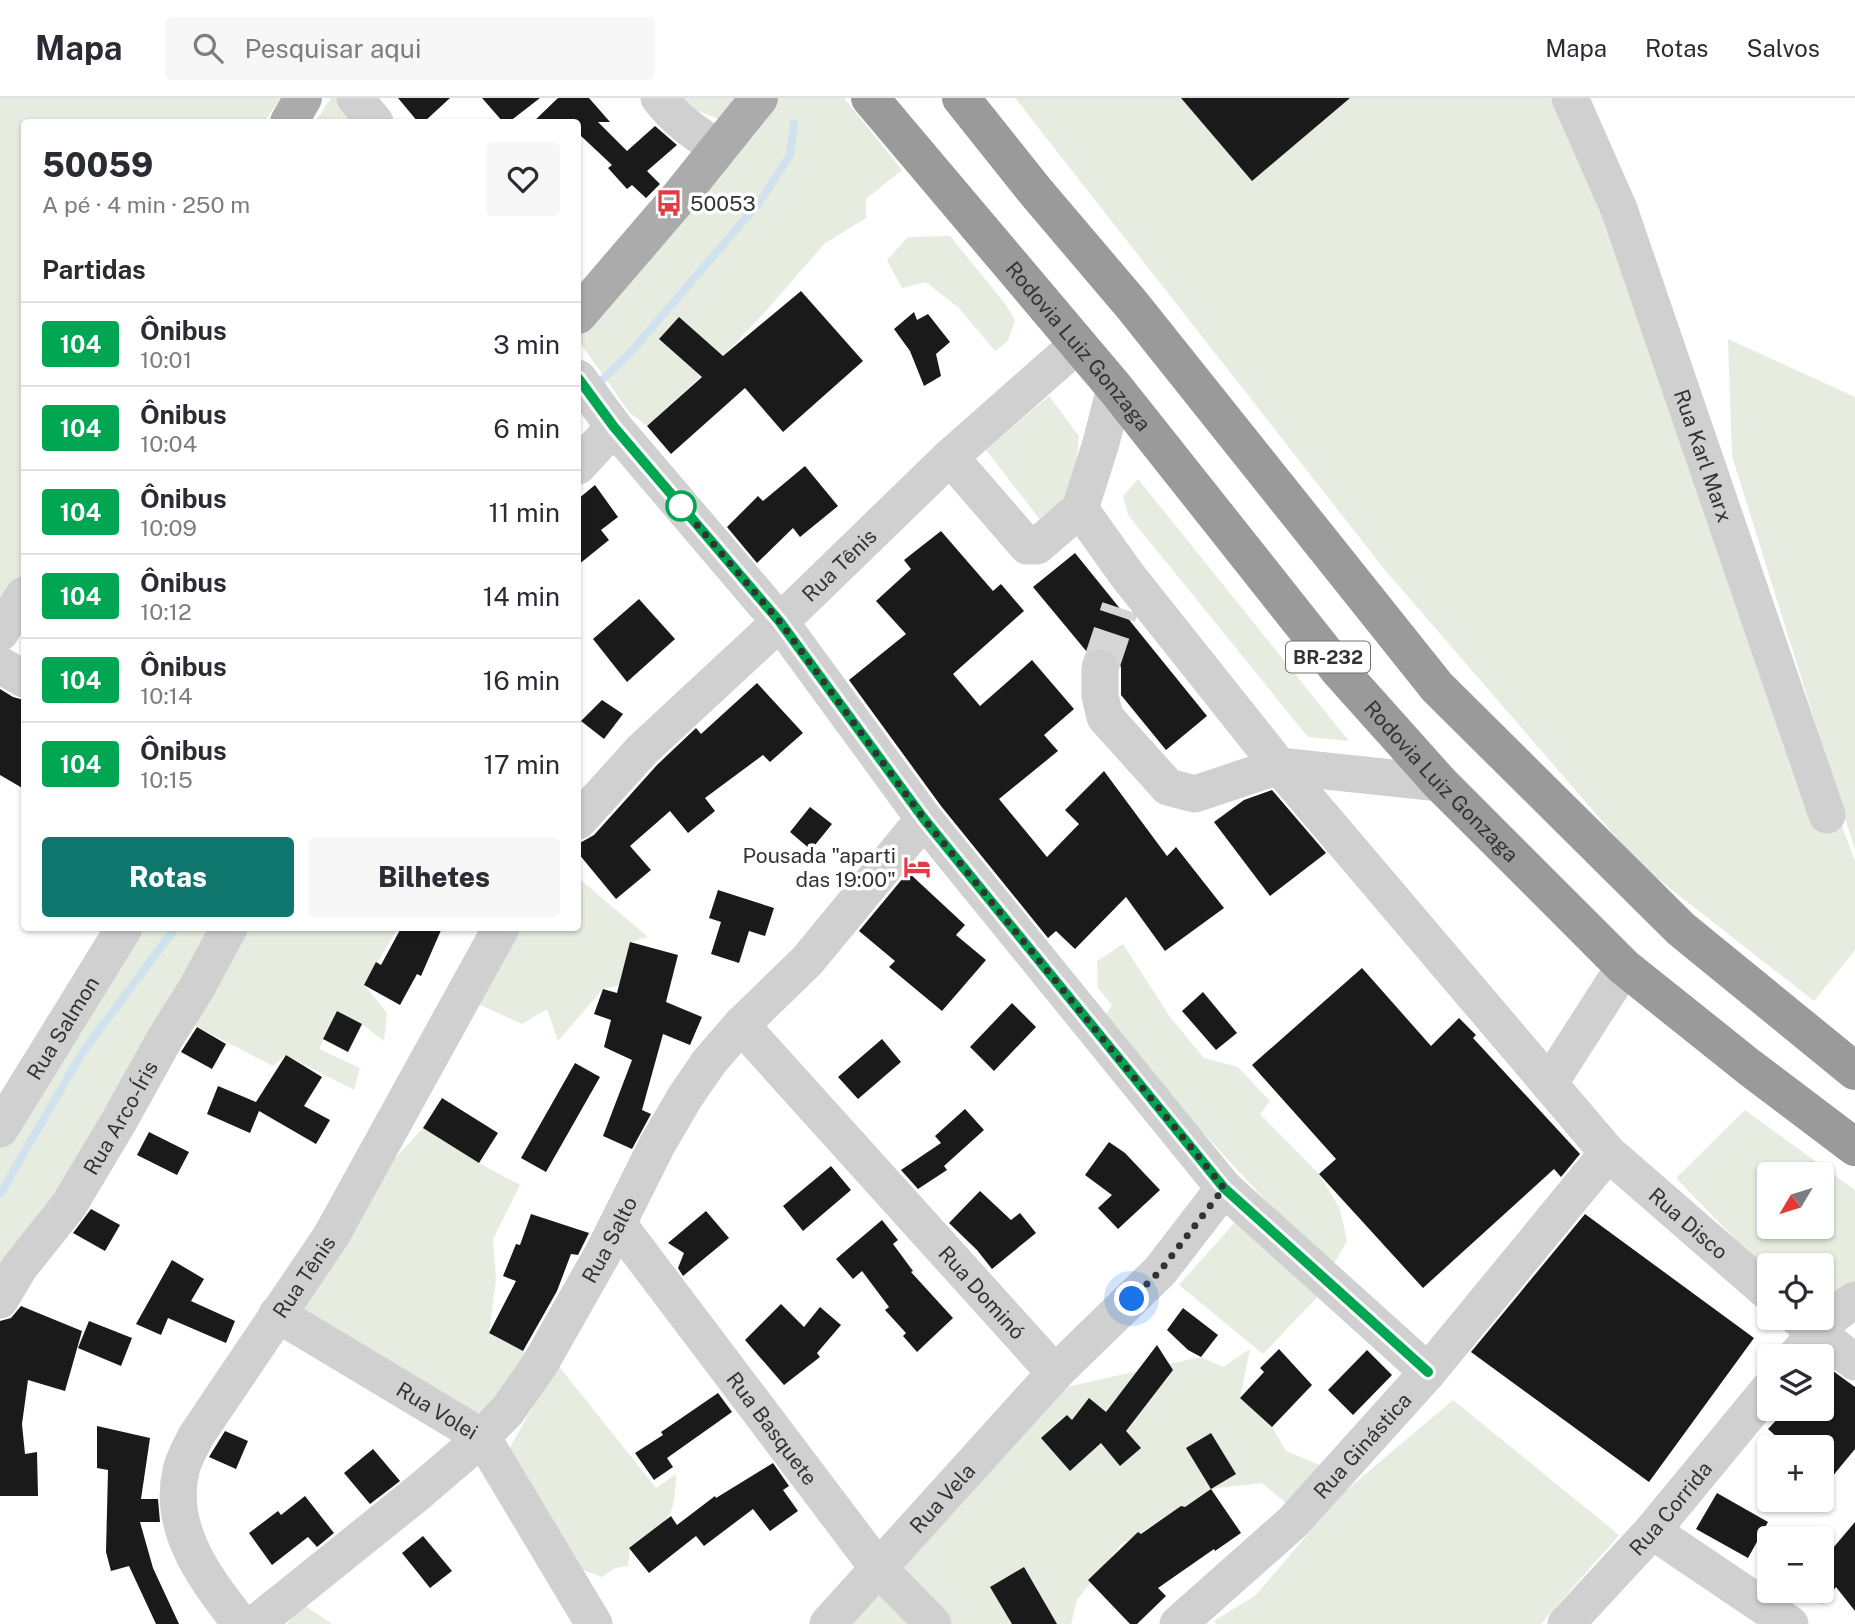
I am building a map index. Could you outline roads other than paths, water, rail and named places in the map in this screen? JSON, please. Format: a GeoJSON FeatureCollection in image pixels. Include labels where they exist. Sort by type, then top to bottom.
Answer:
{"type":"FeatureCollection","features":[{"type":"Feature","properties":{"kind":"highway","name":"Rodovia Luiz Gonzaga"},"geometry":{"type":"LineString","coordinates":[[870,98],[1115,388],[1338,669],[1440,783],[1624,967],[1855,1147]]}},
{"type":"Feature","properties":{"kind":"highway","name":"BR-232"},"geometry":{"type":"LineString","coordinates":[[961,98],[1132,305],[1437,687],[1681,929],[1855,1071]]}},
{"type":"Feature","properties":{"kind":"main road"},"geometry":{"type":"LineString","coordinates":[[291,119],[303,98]]}},
{"type":"Feature","properties":{"kind":"main road"},"geometry":{"type":"LineString","coordinates":[[581,311],[759,98]]}},
{"type":"Feature","properties":{"kind":"street"},"geometry":{"type":"LineString","coordinates":[[355,98],[372,119]]}},
{"type":"Feature","properties":{"kind":"street"},"geometry":{"type":"LineString","coordinates":[[659,98],[684,126],[725,140]]}},
{"type":"Feature","properties":{"kind":"street","name":"Rua Karl Marx"},"geometry":{"type":"LineString","coordinates":[[1570,98],[1619,209],[1827,815]]}},
{"type":"Feature","properties":{"kind":"street","name":"Rua Tênis"},"geometry":{"type":"LineString","coordinates":[[581,818],[642,750],[780,622],[950,457],[1078,344]]}},
{"type":"Feature","properties":{"kind":"street"},"geometry":{"type":"LineString","coordinates":[[950,457],[1027,546],[1037,546],[1080,509],[1115,388]]}},
{"type":"Feature","properties":{"kind":"street"},"geometry":{"type":"LineString","coordinates":[[581,453],[593,399]]}},
{"type":"Feature","properties":{"kind":"street"},"geometry":{"type":"LineString","coordinates":[[593,399],[780,622],[924,819],[1224,1188],[1428,1372]]}},
{"type":"Feature","properties":{"kind":"street","name":"Rua Disco"},"geometry":{"type":"LineString","coordinates":[[1080,509],[1123,591],[1279,766],[1608,1153],[1757,1283]]}},
{"type":"Feature","properties":{"kind":"street"},"geometry":{"type":"LineString","coordinates":[[0,633],[21,600]]}},
{"type":"Feature","properties":{"kind":"street"},"geometry":{"type":"LineString","coordinates":[[0,665],[21,677]]}},
{"type":"Feature","properties":{"kind":"street"},"geometry":{"type":"LineString","coordinates":[[1100,668],[1100,696],[1105,717],[1168,787],[1195,793],[1279,766],[1440,783]]}},
{"type":"Feature","properties":{"kind":"street","name":"Rua Salto"},"geometry":{"type":"LineString","coordinates":[[255,1624],[419,1492],[482,1437],[508,1410],[540,1364],[618,1224],[657,1145],[709,1062],[741,1024],[807,961],[924,819]]}},
{"type":"Feature","properties":{"kind":"street","name":"Rua Salmon"},"geometry":{"type":"LineString","coordinates":[[0,1129],[122,931]]}},
{"type":"Feature","properties":{"kind":"street","name":"Rua Arco-Íris"},"geometry":{"type":"LineString","coordinates":[[0,1300],[19,1268],[69,1205],[227,931]]}},
{"type":"Feature","properties":{"kind":"street","name":"Rua Tênis"},"geometry":{"type":"LineString","coordinates":[[241,1624],[211,1587],[190,1551],[179,1507],[180,1471],[195,1436],[331,1236],[499,931]]}},
{"type":"Feature","properties":{"kind":"street"},"geometry":{"type":"LineString","coordinates":[[1549,1084],[1624,967]]}},
{"type":"Feature","properties":{"kind":"street","name":"Rua Dominó"},"geometry":{"type":"LineString","coordinates":[[741,1024],[1055,1373]]}},
{"type":"Feature","properties":{"kind":"street","name":"Rua Ginástica"},"geometry":{"type":"LineString","coordinates":[[1178,1624],[1293,1522],[1428,1372],[1608,1153]]}},
{"type":"Feature","properties":{"kind":"street"},"geometry":{"type":"LineString","coordinates":[[1055,1373],[1160,1271],[1224,1188]]}},
{"type":"Feature","properties":{"kind":"street","name":"Rua Basquete"},"geometry":{"type":"LineString","coordinates":[[618,1224],[878,1568],[933,1624]]}},
{"type":"Feature","properties":{"kind":"street"},"geometry":{"type":"LineString","coordinates":[[1855,1300],[1803,1336],[1855,1362]]}},
{"type":"Feature","properties":{"kind":"street","name":"Rua Volei"},"geometry":{"type":"LineString","coordinates":[[277,1314],[482,1437],[594,1624]]}},
{"type":"Feature","properties":{"kind":"street","name":"Rua Vela"},"geometry":{"type":"LineString","coordinates":[[828,1624],[1055,1373]]}},
{"type":"Feature","properties":{"kind":"street","name":"Rua Corrida"},"geometry":{"type":"LineString","coordinates":[[1566,1624],[1652,1531],[1757,1404]]}},
{"type":"Feature","properties":{"kind":"street"},"geometry":{"type":"LineString","coordinates":[[1652,1531],[1790,1624]]}},
{"type":"Feature","properties":{"kind":"waterway"},"geometry":{"type":"LineString","coordinates":[[595,387],[631,352],[758,204],[790,155],[794,123]]}},
{"type":"Feature","properties":{"kind":"waterway"},"geometry":{"type":"LineString","coordinates":[[0,1194],[82,1053],[173,931]]}},
{"type":"Feature","properties":{"kind":"tunnel"},"geometry":{"type":"LineString","coordinates":[[1100,668],[1120,608]]}},
{"type":"Feature","properties":{"kind":"place","name":"50053"},"geometry":{"type":"Point","coordinates":[669,203]}},
{"type":"Feature","properties":{"kind":"place","name":"Pousada \"aparti das 19:00\""},"geometry":{"type":"Point","coordinates":[917,867]}}]}
